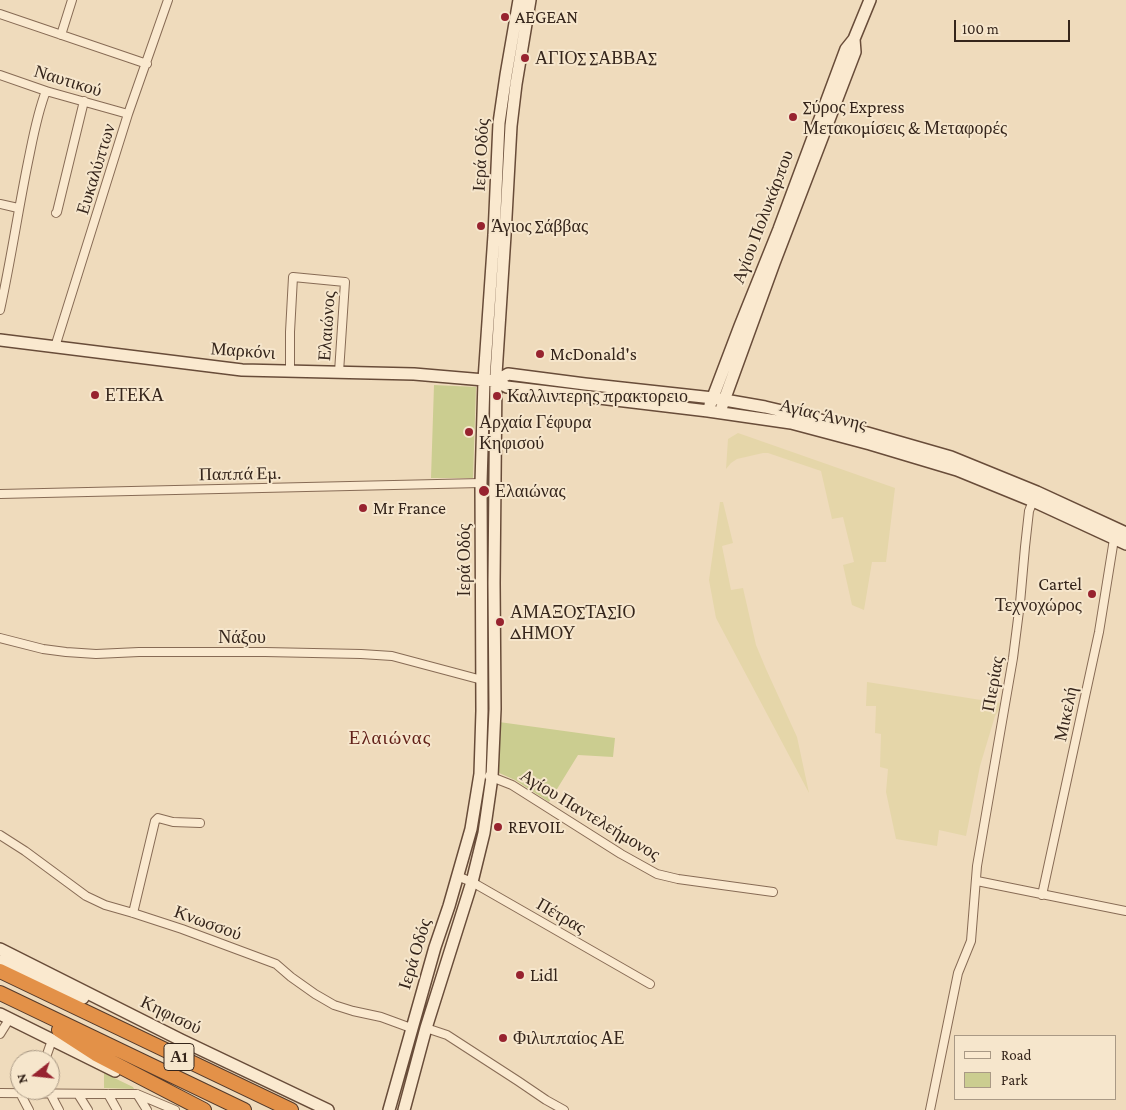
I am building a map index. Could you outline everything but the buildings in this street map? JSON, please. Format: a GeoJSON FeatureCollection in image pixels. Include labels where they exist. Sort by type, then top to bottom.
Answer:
{"type":"FeatureCollection","features":[{"type":"Feature","properties":{"kind":"highway","name":"Α1"},"geometry":{"type":"LineString","coordinates":[[0,971],[291,1110]]}},
{"type":"Feature","properties":{"kind":"highway"},"geometry":{"type":"LineString","coordinates":[[56,987],[102,1019]]}},
{"type":"Feature","properties":{"kind":"highway"},"geometry":{"type":"LineString","coordinates":[[4,995],[96,1054],[204,1110]]}},
{"type":"Feature","properties":{"kind":"highway","name":"Α1"},"geometry":{"type":"LineString","coordinates":[[4,995],[244,1110]]}},
{"type":"Feature","properties":{"kind":"main road","name":"Ιερά Οδός"},"geometry":{"type":"LineString","coordinates":[[404,1110],[426,1028],[472,882],[484,833],[492,777],[495,709],[490,380],[493,245],[498,130],[519,0]]}},
{"type":"Feature","properties":{"kind":"main road","name":"Ιερά Οδός"},"geometry":{"type":"LineString","coordinates":[[391,1105],[434,947],[449,906],[471,829],[480,774],[482,733],[481,483],[505,235],[510,132],[530,0]]}},
{"type":"Feature","properties":{"kind":"main road","name":"Αγίου Πολυκάρπου"},"geometry":{"type":"LineString","coordinates":[[708,411],[846,49],[854,39],[870,0]]}},
{"type":"Feature","properties":{"kind":"main road","name":"Αγίου Πολυκάρπου"},"geometry":{"type":"LineString","coordinates":[[720,413],[774,263],[855,52],[854,39]]}},
{"type":"Feature","properties":{"kind":"main road","name":"Μαρκόνι"},"geometry":{"type":"LineString","coordinates":[[0,340],[242,370],[414,374],[490,380]]}},
{"type":"Feature","properties":{"kind":"main road","name":"Αγίας Άννης"},"geometry":{"type":"LineString","coordinates":[[490,380],[508,374],[713,398],[765,407],[829,422],[951,457],[1035,496],[1126,533]]}},
{"type":"Feature","properties":{"kind":"main road","name":"Αγίας Άννης"},"geometry":{"type":"LineString","coordinates":[[490,380],[507,387],[791,423],[957,470],[1035,496],[1126,544]]}},
{"type":"Feature","properties":{"kind":"main road","name":"Κηφισού"},"geometry":{"type":"LineString","coordinates":[[0,949],[181,1040],[328,1110]]}},
{"type":"Feature","properties":{"kind":"main road"},"geometry":{"type":"LineString","coordinates":[[0,961],[181,1040]]}},
{"type":"Feature","properties":{"kind":"main road"},"geometry":{"type":"LineString","coordinates":[[5,1016],[189,1109]]}},
{"type":"Feature","properties":{"kind":"main road"},"geometry":{"type":"LineString","coordinates":[[384,1110],[391,1105]]}},
{"type":"Feature","properties":{"kind":"street"},"geometry":{"type":"LineString","coordinates":[[61,35],[72,0]]}},
{"type":"Feature","properties":{"kind":"street","name":"Ευκαλύπτων"},"geometry":{"type":"LineString","coordinates":[[55,347],[128,114],[168,0]]}},
{"type":"Feature","properties":{"kind":"street"},"geometry":{"type":"LineString","coordinates":[[0,14],[147,64]]}},
{"type":"Feature","properties":{"kind":"street","name":"Ναυτικού"},"geometry":{"type":"LineString","coordinates":[[0,75],[46,91],[128,114]]}},
{"type":"Feature","properties":{"kind":"street"},"geometry":{"type":"LineString","coordinates":[[0,310],[18,208],[39,109],[46,91]]}},
{"type":"Feature","properties":{"kind":"street"},"geometry":{"type":"LineString","coordinates":[[56,213],[84,101]]}},
{"type":"Feature","properties":{"kind":"street"},"geometry":{"type":"LineString","coordinates":[[0,204],[18,208]]}},
{"type":"Feature","properties":{"kind":"street","name":"Ελαιώνος"},"geometry":{"type":"LineString","coordinates":[[290,372],[293,277],[345,282],[339,372]]}},
{"type":"Feature","properties":{"kind":"street","name":"Παππά Εμ."},"geometry":{"type":"LineString","coordinates":[[0,494],[481,483]]}},
{"type":"Feature","properties":{"kind":"street","name":"Πιερίας"},"geometry":{"type":"LineString","coordinates":[[930,1110],[958,973],[971,941],[976,876],[1013,658],[1029,511],[1035,496]]}},
{"type":"Feature","properties":{"kind":"street","name":"Μικελή"},"geometry":{"type":"LineString","coordinates":[[1042,895],[1099,632],[1114,539]]}},
{"type":"Feature","properties":{"kind":"street","name":"Νάξου"},"geometry":{"type":"LineString","coordinates":[[0,638],[43,649],[96,654],[265,652],[392,656],[482,680]]}},
{"type":"Feature","properties":{"kind":"street","name":"Αγίου Παντελεήμονος"},"geometry":{"type":"LineString","coordinates":[[480,774],[512,785],[621,854],[657,874],[678,879],[773,892]]}},
{"type":"Feature","properties":{"kind":"street"},"geometry":{"type":"LineString","coordinates":[[133,913],[158,818],[173,822],[200,823]]}},
{"type":"Feature","properties":{"kind":"street","name":"Κνωσσού"},"geometry":{"type":"LineString","coordinates":[[0,835],[86,896],[105,905],[182,929],[276,964],[315,994],[334,1005],[381,1017],[411,1028]]}},
{"type":"Feature","properties":{"kind":"street","name":"Πέτρας"},"geometry":{"type":"LineString","coordinates":[[457,876],[472,882],[650,984]]}},
{"type":"Feature","properties":{"kind":"street"},"geometry":{"type":"LineString","coordinates":[[976,881],[1126,911]]}},
{"type":"Feature","properties":{"kind":"street"},"geometry":{"type":"LineString","coordinates":[[0,1034],[5,1016]]}},
{"type":"Feature","properties":{"kind":"street"},"geometry":{"type":"LineString","coordinates":[[426,1028],[447,1035],[564,1110]]}},
{"type":"Feature","properties":{"kind":"street"},"geometry":{"type":"LineString","coordinates":[[48,1050],[52,1040]]}},
{"type":"Feature","properties":{"kind":"street"},"geometry":{"type":"LineString","coordinates":[[60,1093],[138,1094],[175,1110]]}},
{"type":"Feature","properties":{"kind":"street"},"geometry":{"type":"LineString","coordinates":[[78,1094],[88,1110]]}},
{"type":"Feature","properties":{"kind":"street"},"geometry":{"type":"LineString","coordinates":[[108,1094],[117,1110]]}},
{"type":"Feature","properties":{"kind":"street"},"geometry":{"type":"LineString","coordinates":[[138,1094],[148,1110]]}},
{"type":"Feature","properties":{"kind":"shaded area"},"geometry":{"type":"Polygon","coordinates":[[[738,433],[895,488],[886,562],[872,562],[864,610],[852,605],[843,565],[854,562],[843,517],[832,519],[821,471],[768,453],[737,459],[726,469],[728,439],[738,433]]]}},
{"type":"Feature","properties":{"kind":"shaded area"},"geometry":{"type":"Polygon","coordinates":[[[720,502],[723,502],[733,543],[722,546],[731,590],[743,588],[756,645],[797,737],[809,793],[716,618],[709,580],[720,502]]]}},
{"type":"Feature","properties":{"kind":"shaded area"},"geometry":{"type":"Polygon","coordinates":[[[867,682],[1000,703],[980,766],[966,836],[939,830],[937,846],[896,839],[886,792],[888,769],[880,767],[881,734],[875,733],[876,706],[866,706],[867,682]]]}},
{"type":"Feature","properties":{"kind":"green space"},"geometry":{"type":"Polygon","coordinates":[[[434,385],[476,387],[473,478],[431,478],[434,385]]]}},
{"type":"Feature","properties":{"kind":"green space"},"geometry":{"type":"Polygon","coordinates":[[[499,722],[615,738],[613,757],[578,755],[549,802],[515,780],[497,772],[499,722]]]}},
{"type":"Feature","properties":{"kind":"green space"},"geometry":{"type":"Polygon","coordinates":[[[104,1073],[133,1087],[134,1089],[104,1088],[104,1073]]]}},
{"type":"Feature","properties":{"kind":"place","name":"AEGEAN"},"geometry":{"type":"Point","coordinates":[505,17]}},
{"type":"Feature","properties":{"kind":"place","name":"ΑΓΙΟΣ ΣΑΒΒΑΣ"},"geometry":{"type":"Point","coordinates":[525,58]}},
{"type":"Feature","properties":{"kind":"place","name":"Σύρος Express Μετακομίσεις & Μεταφορές"},"geometry":{"type":"Point","coordinates":[793,117]}},
{"type":"Feature","properties":{"kind":"place","name":"Άγιος Σάββας"},"geometry":{"type":"Point","coordinates":[481,226]}},
{"type":"Feature","properties":{"kind":"place","name":"McDonald's"},"geometry":{"type":"Point","coordinates":[540,354]}},
{"type":"Feature","properties":{"kind":"place","name":"ΕΤΕΚΑ"},"geometry":{"type":"Point","coordinates":[95,395]}},
{"type":"Feature","properties":{"kind":"place","name":"Καλλιντερης πρακτορειο"},"geometry":{"type":"Point","coordinates":[497,396]}},
{"type":"Feature","properties":{"kind":"place","name":"Αρχαία Γέφυρα Κηφισού"},"geometry":{"type":"Point","coordinates":[469,432]}},
{"type":"Feature","properties":{"kind":"place","name":"Ελαιώνας"},"geometry":{"type":"Point","coordinates":[484,491]}},
{"type":"Feature","properties":{"kind":"place","name":"Mr France"},"geometry":{"type":"Point","coordinates":[363,508]}},
{"type":"Feature","properties":{"kind":"place","name":"Cartel Τεχνοχώρος"},"geometry":{"type":"Point","coordinates":[1092,594]}},
{"type":"Feature","properties":{"kind":"place","name":"ΑΜΑΞΟΣΤΑΣΙΟ ΔΗΜΟΥ"},"geometry":{"type":"Point","coordinates":[500,622]}},
{"type":"Feature","properties":{"kind":"place","name":"REVOIL"},"geometry":{"type":"Point","coordinates":[498,827]}},
{"type":"Feature","properties":{"kind":"place","name":"Lidl"},"geometry":{"type":"Point","coordinates":[520,975]}},
{"type":"Feature","properties":{"kind":"place","name":"Φιλιππαίος ΑΕ"},"geometry":{"type":"Point","coordinates":[503,1038]}},
{"type":"Feature","properties":{"kind":"district","name":"Ελαιώνας"},"geometry":{"type":"Point","coordinates":[390,738]}}]}
